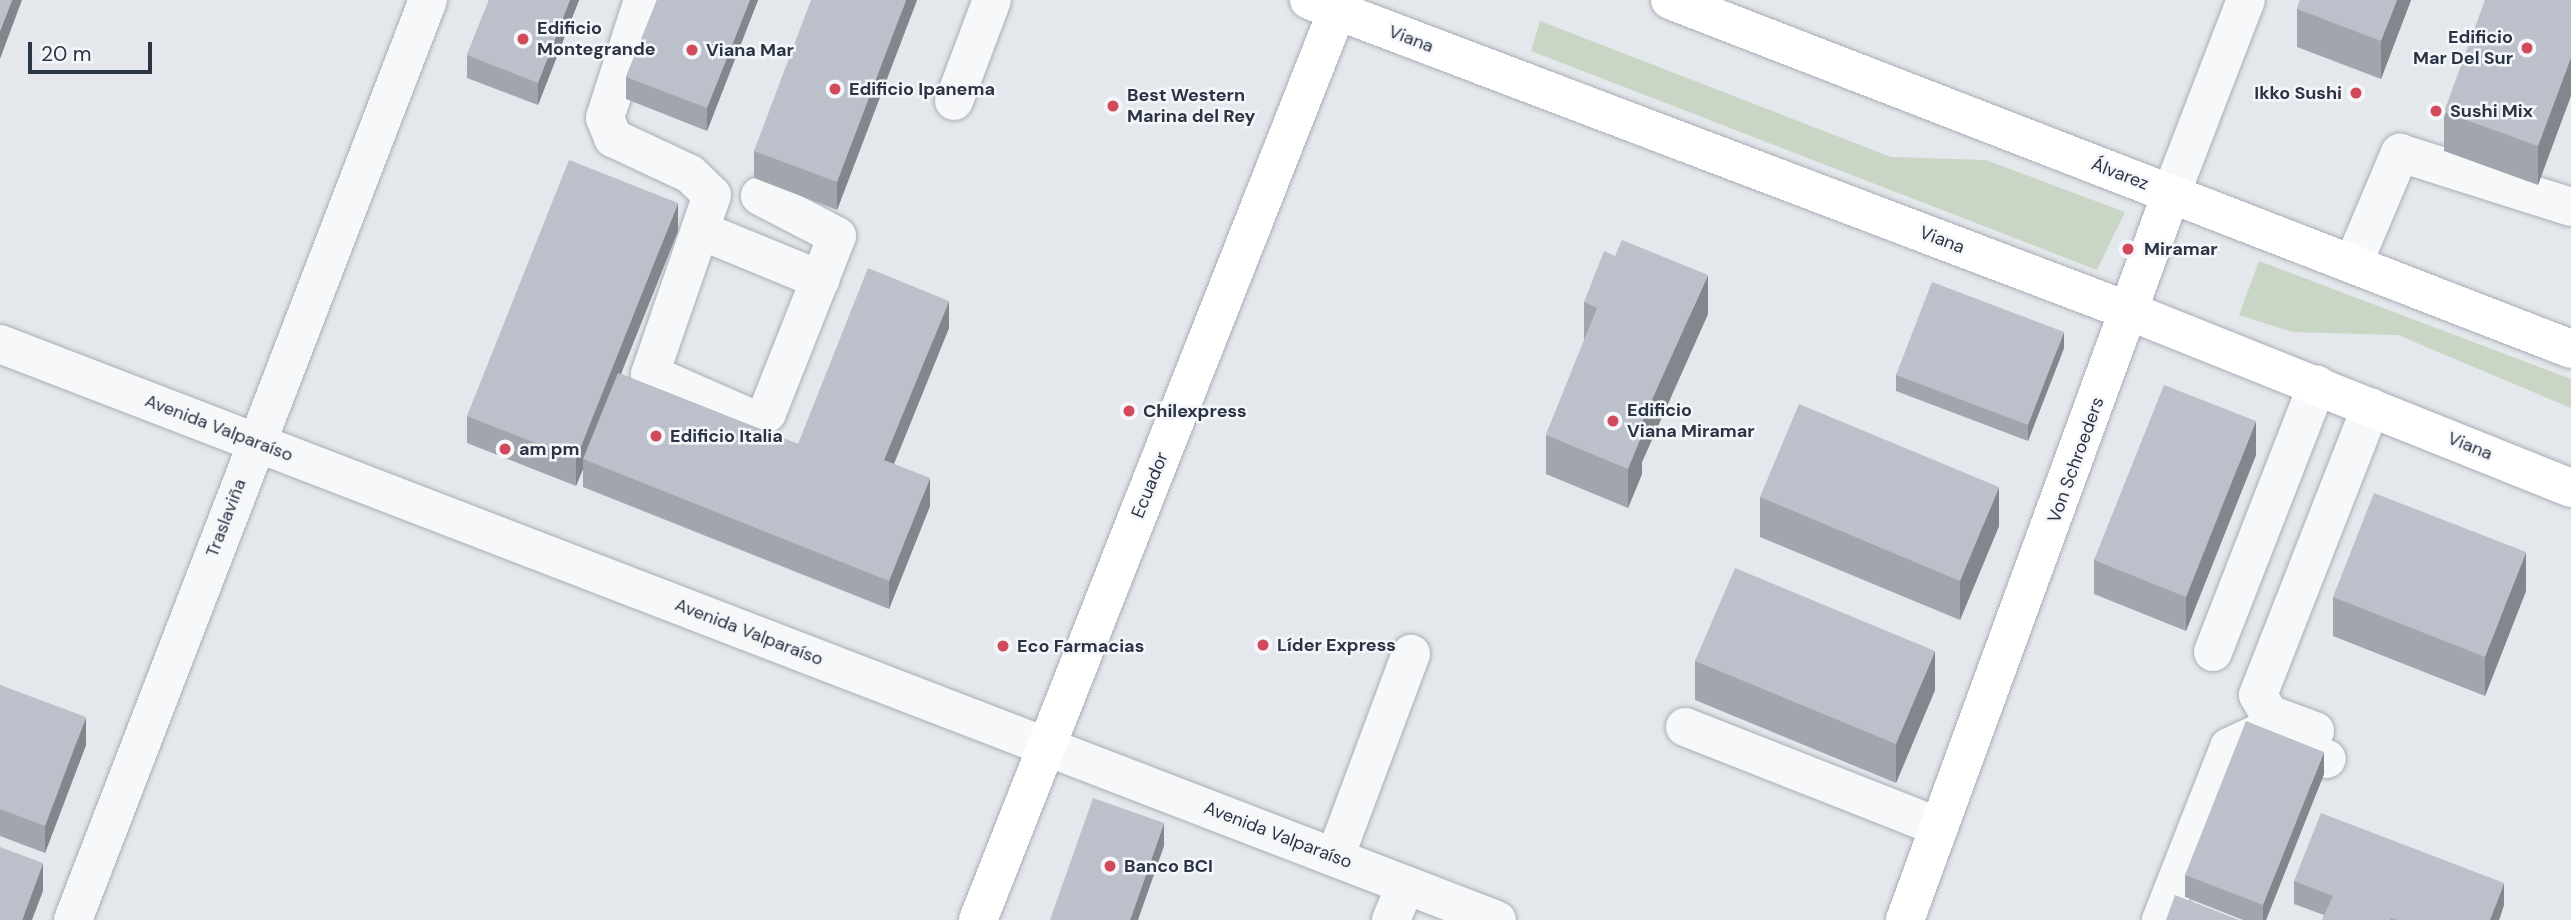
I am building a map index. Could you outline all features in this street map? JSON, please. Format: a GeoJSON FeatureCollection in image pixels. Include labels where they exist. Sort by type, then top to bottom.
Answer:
{"type":"FeatureCollection","features":[{"type":"Feature","properties":{"kind":"main road","name":"Álvarez"},"geometry":{"type":"LineString","coordinates":[[1670,0],[2571,349]]}},
{"type":"Feature","properties":{"kind":"main road","name":"Viana"},"geometry":{"type":"LineString","coordinates":[[1332,4],[2131,312],[2571,488]]}},
{"type":"Feature","properties":{"kind":"main road","name":"Ecuador"},"geometry":{"type":"LineString","coordinates":[[978,920],[1332,4]]}},
{"type":"Feature","properties":{"kind":"main road","name":"Von Schroeders"},"geometry":{"type":"LineString","coordinates":[[1905,920],[2131,312],[2171,194]]}},
{"type":"Feature","properties":{"kind":"main road"},"geometry":{"type":"LineString","coordinates":[[2515,464],[2571,468]]}},
{"type":"Feature","properties":{"kind":"street","name":"Traslaviña"},"geometry":{"type":"LineString","coordinates":[[73,920],[255,441],[428,0]]}},
{"type":"Feature","properties":{"kind":"street"},"geometry":{"type":"LineString","coordinates":[[643,0],[604,118],[613,138],[708,186],[712,206],[650,374],[755,420],[767,413],[836,244],[834,230],[760,196]]}},
{"type":"Feature","properties":{"kind":"street"},"geometry":{"type":"LineString","coordinates":[[954,101],[992,0]]}},
{"type":"Feature","properties":{"kind":"street","name":"Von Schroeders"},"geometry":{"type":"LineString","coordinates":[[2171,194],[2246,0]]}},
{"type":"Feature","properties":{"kind":"street"},"geometry":{"type":"LineString","coordinates":[[2353,264],[2400,153],[2571,206]]}},
{"type":"Feature","properties":{"kind":"street"},"geometry":{"type":"LineString","coordinates":[[704,232],[821,280]]}},
{"type":"Feature","properties":{"kind":"street","name":"Avenida Valparaíso"},"geometry":{"type":"LineString","coordinates":[[0,344],[1497,920]]}},
{"type":"Feature","properties":{"kind":"street"},"geometry":{"type":"LineString","coordinates":[[2213,652],[2286,478],[2317,385]]}},
{"type":"Feature","properties":{"kind":"street"},"geometry":{"type":"LineString","coordinates":[[2161,920],[2229,747],[2257,734],[2321,745],[2269,714],[2258,695],[2371,407]]}},
{"type":"Feature","properties":{"kind":"street"},"geometry":{"type":"LineString","coordinates":[[1335,857],[1411,653]]}},
{"type":"Feature","properties":{"kind":"street"},"geometry":{"type":"LineString","coordinates":[[1685,727],[1939,827]]}},
{"type":"Feature","properties":{"kind":"street"},"geometry":{"type":"LineString","coordinates":[[1391,920],[1406,885]]}},
{"type":"Feature","properties":{"kind":"green space"},"geometry":{"type":"Polygon","coordinates":[[[1540,21],[1891,157],[1986,160],[2125,212],[2097,270],[1531,51],[1540,21]]]}},
{"type":"Feature","properties":{"kind":"green space"},"geometry":{"type":"Polygon","coordinates":[[[2259,261],[2571,379],[2571,408],[2398,335],[2292,332],[2239,315],[2259,261]]]}},
{"type":"Feature","properties":{"kind":"building"},"geometry":{"type":"Polygon","coordinates":[[[0,0],[12,0],[0,31],[0,0]]]}},
{"type":"Feature","properties":{"kind":"building","name":"Edificio Montegrande"},"geometry":{"type":"Polygon","coordinates":[[[489,0],[570,0],[538,83],[467,55],[489,0]]]}},
{"type":"Feature","properties":{"kind":"building","name":"Viana Mar"},"geometry":{"type":"Polygon","coordinates":[[[657,0],[750,0],[707,108],[626,77],[657,0]]]}},
{"type":"Feature","properties":{"kind":"building","name":"Edificio Ipanema"},"geometry":{"type":"Polygon","coordinates":[[[811,0],[906,0],[837,182],[754,151],[811,0]]]}},
{"type":"Feature","properties":{"kind":"building"},"geometry":{"type":"Polygon","coordinates":[[[2300,0],[2397,0],[2381,41],[2297,9],[2300,0]]]}},
{"type":"Feature","properties":{"kind":"building","name":"Edificio Mar Del Sur"},"geometry":{"type":"Polygon","coordinates":[[[2485,0],[2571,0],[2571,57],[2538,146],[2444,112],[2485,0]]]}},
{"type":"Feature","properties":{"kind":"building"},"geometry":{"type":"Polygon","coordinates":[[[569,160],[678,203],[576,459],[467,416],[569,160]]]}},
{"type":"Feature","properties":{"kind":"building","name":"Edificio Viana Miramar"},"geometry":{"type":"Polygon","coordinates":[[[1622,240],[1708,275],[1637,433],[1642,435],[1628,469],[1546,435],[1597,308],[1584,302],[1604,251],[1615,256],[1622,240]]]}},
{"type":"Feature","properties":{"kind":"building","name":"Edificio Italia"},"geometry":{"type":"Polygon","coordinates":[[[868,268],[949,301],[884,460],[930,478],[889,581],[583,459],[618,373],[798,444],[868,268]]]}},
{"type":"Feature","properties":{"kind":"building"},"geometry":{"type":"Polygon","coordinates":[[[1932,282],[2064,332],[2028,425],[1896,375],[1932,282]]]}},
{"type":"Feature","properties":{"kind":"building"},"geometry":{"type":"Polygon","coordinates":[[[2164,385],[2256,421],[2186,597],[2094,560],[2164,385]]]}},
{"type":"Feature","properties":{"kind":"building"},"geometry":{"type":"Polygon","coordinates":[[[1799,404],[1999,487],[1960,581],[1760,497],[1799,404]]]}},
{"type":"Feature","properties":{"kind":"building"},"geometry":{"type":"Polygon","coordinates":[[[2374,493],[2526,552],[2485,657],[2333,597],[2374,493]]]}},
{"type":"Feature","properties":{"kind":"building"},"geometry":{"type":"Polygon","coordinates":[[[1735,568],[1935,651],[1896,744],[1695,661],[1735,568]]]}},
{"type":"Feature","properties":{"kind":"building"},"geometry":{"type":"Polygon","coordinates":[[[0,685],[86,717],[45,826],[0,809],[0,685]]]}},
{"type":"Feature","properties":{"kind":"building"},"geometry":{"type":"Polygon","coordinates":[[[2246,721],[2324,752],[2263,905],[2185,875],[2246,721]]]}},
{"type":"Feature","properties":{"kind":"building"},"geometry":{"type":"Polygon","coordinates":[[[1093,798],[1164,823],[1130,920],[1050,920],[1093,798]]]}},
{"type":"Feature","properties":{"kind":"building"},"geometry":{"type":"Polygon","coordinates":[[[2321,813],[2504,883],[2490,920],[2322,920],[2333,896],[2294,881],[2321,813]]]}},
{"type":"Feature","properties":{"kind":"building"},"geometry":{"type":"Polygon","coordinates":[[[0,847],[43,863],[22,920],[0,920],[0,847]]]}},
{"type":"Feature","properties":{"kind":"building"},"geometry":{"type":"Polygon","coordinates":[[[2175,895],[2239,920],[2166,920],[2175,895]]]}},
{"type":"Feature","properties":{"kind":"place","name":"Edificio Montegrande"},"geometry":{"type":"Point","coordinates":[523,39]}},
{"type":"Feature","properties":{"kind":"place","name":"Edificio Mar Del Sur"},"geometry":{"type":"Point","coordinates":[2527,48]}},
{"type":"Feature","properties":{"kind":"place","name":"Viana Mar"},"geometry":{"type":"Point","coordinates":[692,50]}},
{"type":"Feature","properties":{"kind":"place","name":"Edificio Ipanema"},"geometry":{"type":"Point","coordinates":[835,89]}},
{"type":"Feature","properties":{"kind":"place","name":"Ikko Sushi"},"geometry":{"type":"Point","coordinates":[2356,93]}},
{"type":"Feature","properties":{"kind":"place","name":"Best Western Marina del Rey"},"geometry":{"type":"Point","coordinates":[1113,106]}},
{"type":"Feature","properties":{"kind":"place","name":"Sushi Mix"},"geometry":{"type":"Point","coordinates":[2436,111]}},
{"type":"Feature","properties":{"kind":"place","name":"Miramar"},"geometry":{"type":"Point","coordinates":[2128,249]}},
{"type":"Feature","properties":{"kind":"place","name":"Chilexpress"},"geometry":{"type":"Point","coordinates":[1129,411]}},
{"type":"Feature","properties":{"kind":"place","name":"Edificio Viana Miramar"},"geometry":{"type":"Point","coordinates":[1613,421]}},
{"type":"Feature","properties":{"kind":"place","name":"Edificio Italia"},"geometry":{"type":"Point","coordinates":[656,436]}},
{"type":"Feature","properties":{"kind":"place","name":"am pm"},"geometry":{"type":"Point","coordinates":[505,449]}},
{"type":"Feature","properties":{"kind":"place","name":"Líder Express"},"geometry":{"type":"Point","coordinates":[1263,645]}},
{"type":"Feature","properties":{"kind":"place","name":"Eco Farmacias"},"geometry":{"type":"Point","coordinates":[1003,646]}},
{"type":"Feature","properties":{"kind":"place","name":"Banco BCI"},"geometry":{"type":"Point","coordinates":[1110,866]}}]}
